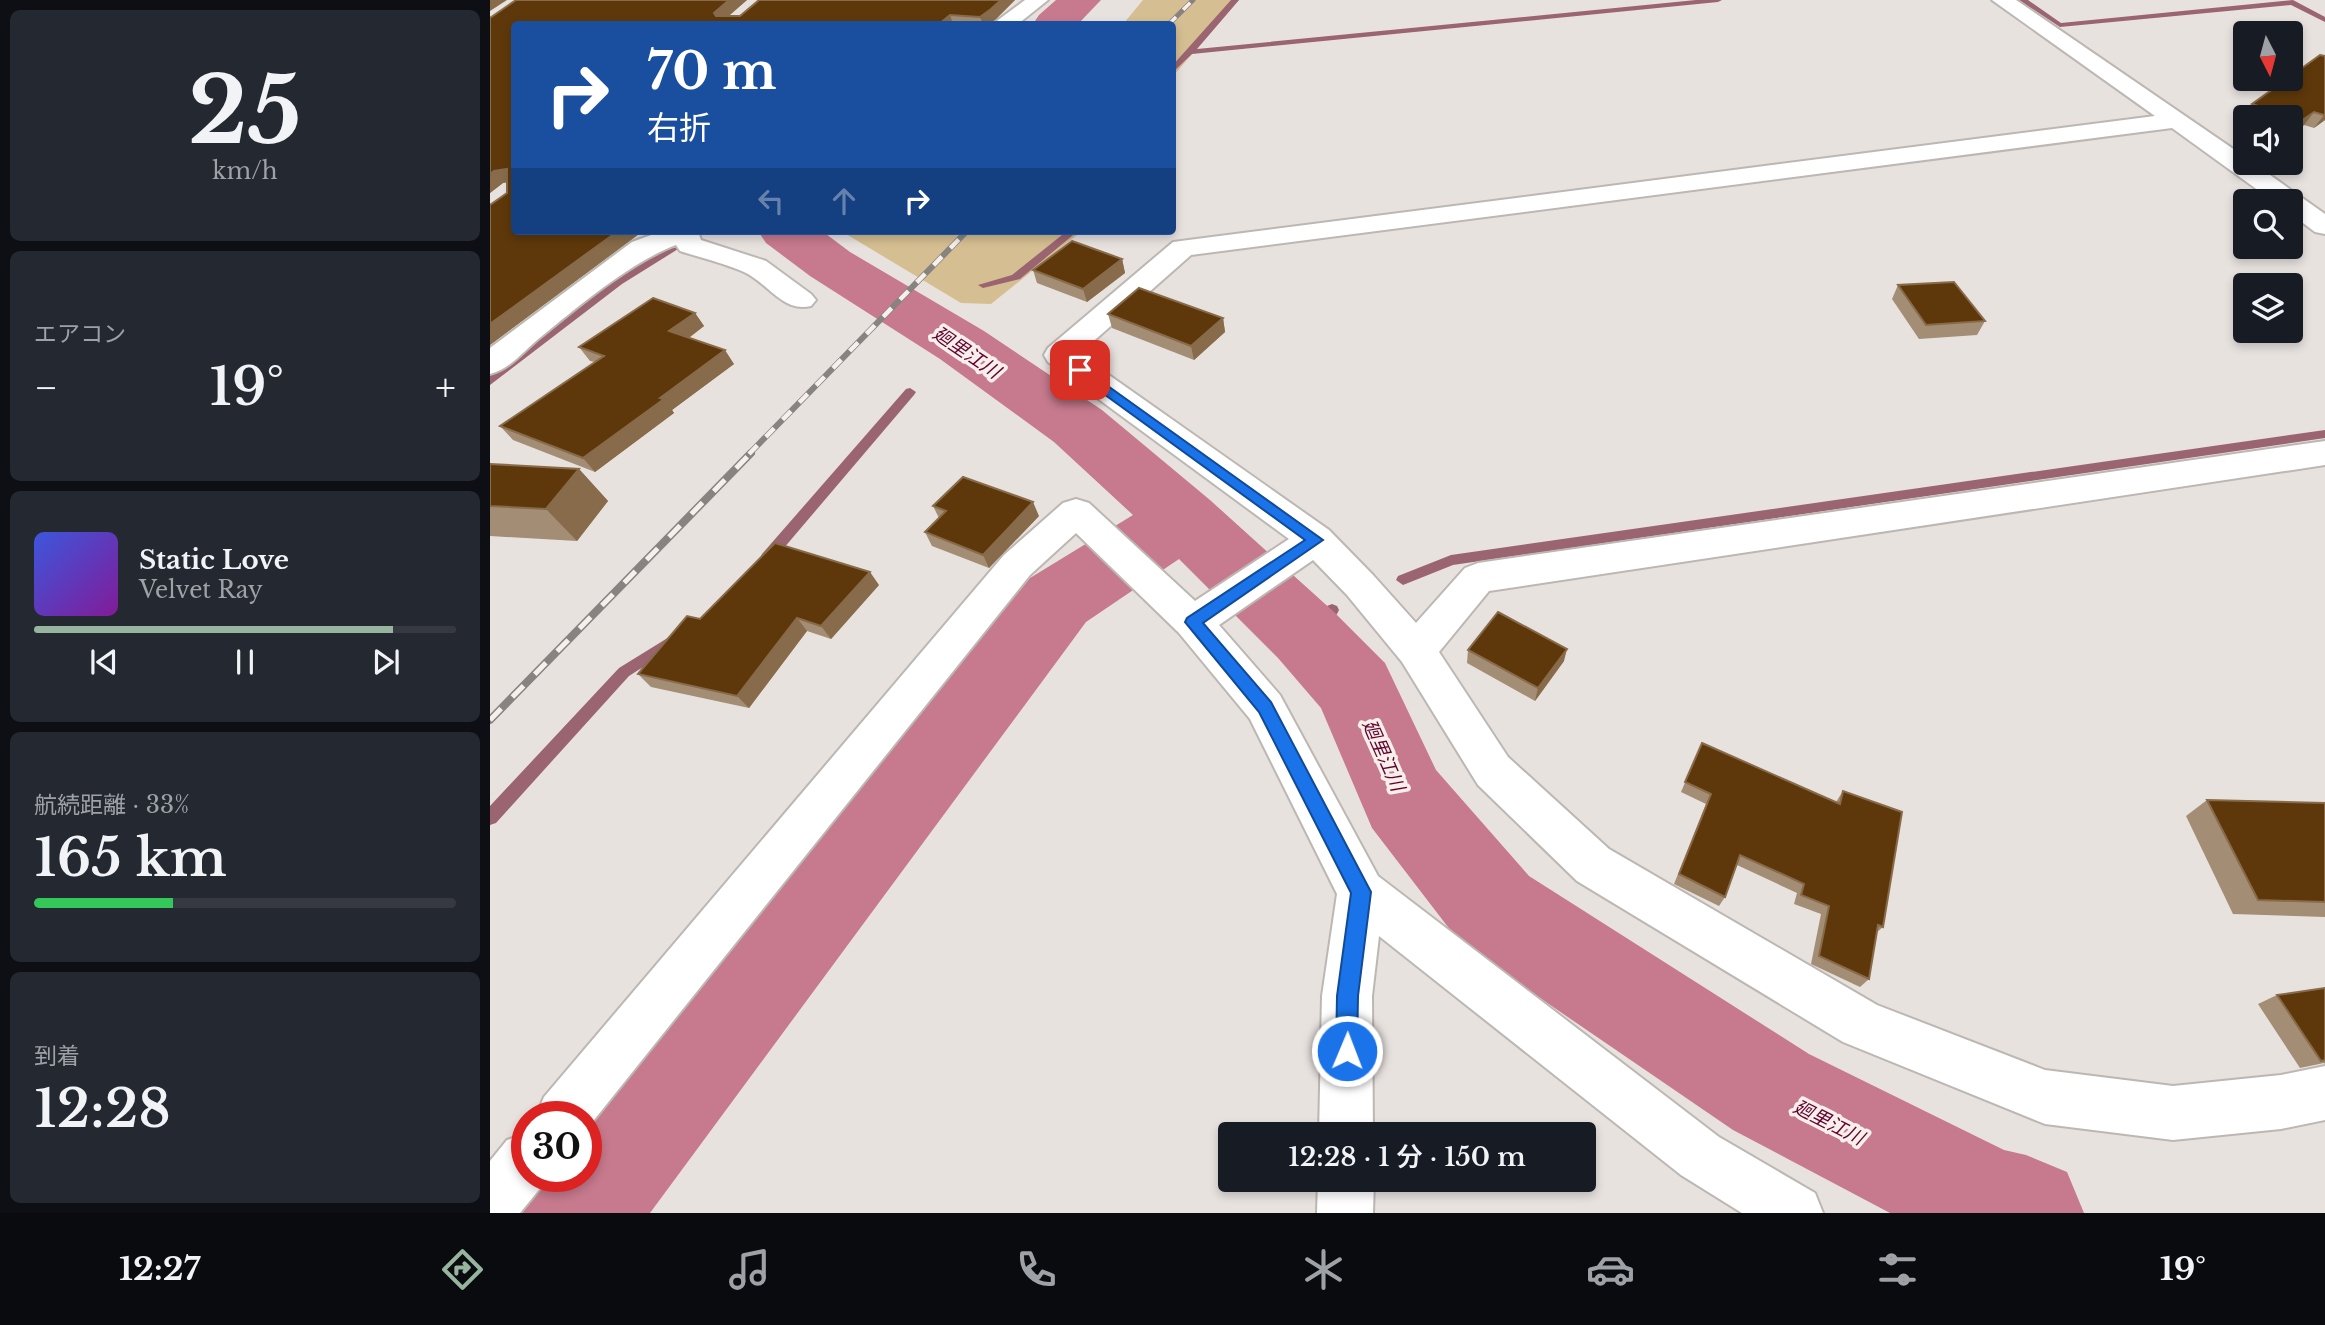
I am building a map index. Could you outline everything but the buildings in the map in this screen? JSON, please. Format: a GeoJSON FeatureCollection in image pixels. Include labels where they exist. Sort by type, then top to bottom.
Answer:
{"type":"FeatureCollection","features":[{"type":"Feature","properties":{"kind":"street"},"geometry":{"type":"LineString","coordinates":[[1009,21],[1038,0]]}},
{"type":"Feature","properties":{"kind":"street"},"geometry":{"type":"LineString","coordinates":[[2002,0],[2178,120],[2325,226]]}},
{"type":"Feature","properties":{"kind":"street"},"geometry":{"type":"LineString","coordinates":[[2178,120],[1183,248],[1059,355],[1316,540],[1416,651],[1493,771],[1593,864],[1861,1024],[2045,1097],[2173,1113],[2281,1102],[2325,1093]]}},
{"type":"Feature","properties":{"kind":"street"},"geometry":{"type":"LineString","coordinates":[[490,364],[530,330],[642,248],[687,237],[756,267],[801,300]]}},
{"type":"Feature","properties":{"kind":"street"},"geometry":{"type":"LineString","coordinates":[[490,327],[530,330]]}},
{"type":"Feature","properties":{"kind":"street"},"geometry":{"type":"LineString","coordinates":[[1416,651],[1478,578],[2325,453]]}},
{"type":"Feature","properties":{"kind":"street"},"geometry":{"type":"LineString","coordinates":[[575,1101],[1017,565],[1076,512],[1193,622],[1265,707],[1361,892],[1700,1156],[1795,1213]]}},
{"type":"Feature","properties":{"kind":"street"},"geometry":{"type":"LineString","coordinates":[[1193,622],[1316,540]]}},
{"type":"Feature","properties":{"kind":"street"},"geometry":{"type":"LineString","coordinates":[[1346,1122],[1347,996],[1361,892]]}},
{"type":"Feature","properties":{"kind":"street"},"geometry":{"type":"LineString","coordinates":[[490,1205],[511,1179]]}},
{"type":"Feature","properties":{"kind":"street"},"geometry":{"type":"LineString","coordinates":[[1345,1213],[1346,1192]]}},
{"type":"Feature","properties":{"kind":"shaded area"},"geometry":{"type":"Polygon","coordinates":[[[1143,0],[1239,0],[1176,73],[1176,21],[1126,21],[1143,0]]]}},
{"type":"Feature","properties":{"kind":"shaded area"},"geometry":{"type":"Polygon","coordinates":[[[848,235],[1077,235],[991,304],[961,303],[848,235]]]}},
{"type":"Feature","properties":{"kind":"waterway","name":"廻里江川"},"geometry":{"type":"LineString","coordinates":[[1057,21],[1080,0]]}},
{"type":"Feature","properties":{"kind":"waterway"},"geometry":{"type":"LineString","coordinates":[[1190,52],[1235,0]]}},
{"type":"Feature","properties":{"kind":"waterway"},"geometry":{"type":"LineString","coordinates":[[1190,52],[1718,0]]}},
{"type":"Feature","properties":{"kind":"waterway"},"geometry":{"type":"LineString","coordinates":[[2023,0],[2060,25],[2292,3]]}},
{"type":"Feature","properties":{"kind":"waterway"},"geometry":{"type":"LineString","coordinates":[[2287,0],[2325,20]]}},
{"type":"Feature","properties":{"kind":"waterway"},"geometry":{"type":"LineString","coordinates":[[1176,67],[1190,52]]}},
{"type":"Feature","properties":{"kind":"waterway"},"geometry":{"type":"LineString","coordinates":[[490,381],[592,300],[695,235]]}},
{"type":"Feature","properties":{"kind":"waterway","name":"廻里江川"},"geometry":{"type":"LineString","coordinates":[[791,235],[830,264],[962,345],[1078,426],[1184,519]]}},
{"type":"Feature","properties":{"kind":"waterway"},"geometry":{"type":"LineString","coordinates":[[983,285],[1016,277],[1068,235]]}},
{"type":"Feature","properties":{"kind":"waterway"},"geometry":{"type":"LineString","coordinates":[[767,558],[910,392]]}},
{"type":"Feature","properties":{"kind":"waterway"},"geometry":{"type":"LineString","coordinates":[[1403,580],[1451,560],[2325,434]]}},
{"type":"Feature","properties":{"kind":"waterway"},"geometry":{"type":"LineString","coordinates":[[579,1213],[1058,600],[1184,519]]}},
{"type":"Feature","properties":{"kind":"waterway","name":"廻里江川"},"geometry":{"type":"LineString","coordinates":[[1184,519],[1306,635],[1355,688],[1404,799],[1495,910],[1771,1092],[1991,1204],[2026,1213]]}},
{"type":"Feature","properties":{"kind":"waterway"},"geometry":{"type":"LineString","coordinates":[[1306,635],[1332,610]]}},
{"type":"Feature","properties":{"kind":"waterway"},"geometry":{"type":"LineString","coordinates":[[490,818],[624,672],[674,640]]}},
{"type":"Feature","properties":{"kind":"railway"},"geometry":{"type":"LineString","coordinates":[[1172,21],[1193,0]]}},
{"type":"Feature","properties":{"kind":"railway"},"geometry":{"type":"LineString","coordinates":[[749,454],[963,235]]}},
{"type":"Feature","properties":{"kind":"railway"},"geometry":{"type":"LineString","coordinates":[[490,720],[751,453]]}},
{"type":"Feature","properties":{"kind":"route"},"geometry":{"type":"LineString","coordinates":[[1080,370],[1316,540],[1193,622],[1265,707],[1320,808],[1361,892],[1347,996],[1347,1051]]}}]}
